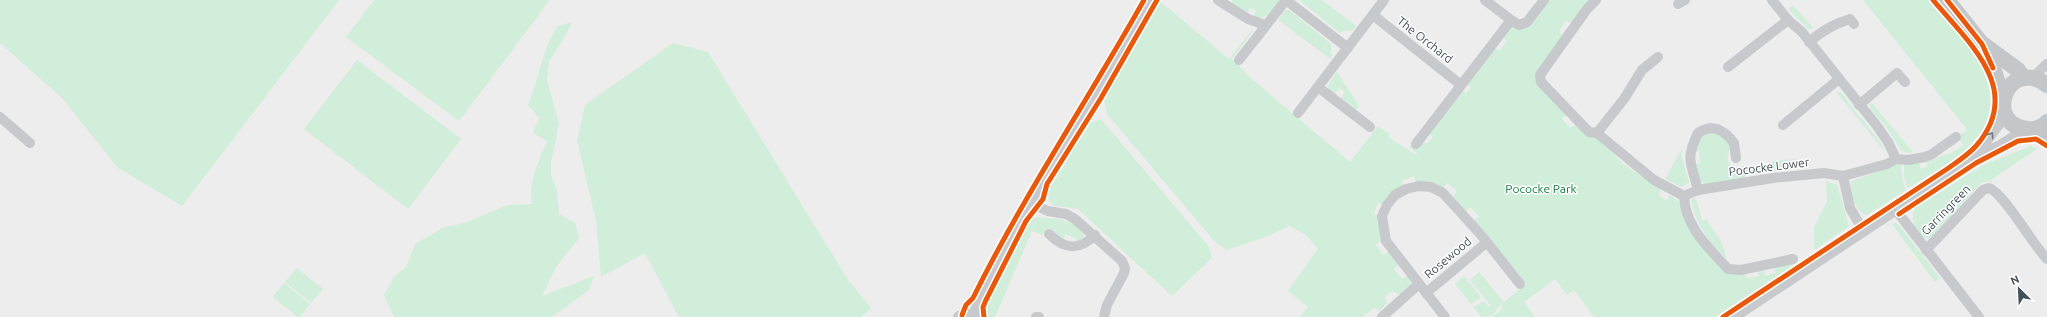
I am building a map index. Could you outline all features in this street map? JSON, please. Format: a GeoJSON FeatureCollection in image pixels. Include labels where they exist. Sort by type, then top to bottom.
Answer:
{"type":"FeatureCollection","features":[{"type":"Feature","properties":{"kind":"main road"},"geometry":{"type":"LineString","coordinates":[[1947,0],[1982,44],[1993,68],[2006,118],[2012,124],[2027,129],[2047,140]]}},
{"type":"Feature","properties":{"kind":"main road"},"geometry":{"type":"LineString","coordinates":[[1982,44],[2028,78],[2047,85]]}},
{"type":"Feature","properties":{"kind":"main road"},"geometry":{"type":"LineString","coordinates":[[2003,103],[2008,88],[2014,82],[2028,78]]}},
{"type":"Feature","properties":{"kind":"main road"},"geometry":{"type":"LineString","coordinates":[[2027,129],[2044,125],[2047,122]]}},
{"type":"Feature","properties":{"kind":"street"},"geometry":{"type":"LineString","coordinates":[[959,317],[965,314],[974,316],[1006,246],[1030,203],[1096,95],[1150,0]]}},
{"type":"Feature","properties":{"kind":"street"},"geometry":{"type":"LineString","coordinates":[[1219,0],[1248,19],[1265,25]]}},
{"type":"Feature","properties":{"kind":"street"},"geometry":{"type":"LineString","coordinates":[[1238,60],[1286,0],[1348,48]]}},
{"type":"Feature","properties":{"kind":"street"},"geometry":{"type":"LineString","coordinates":[[1298,113],[1384,0]]}},
{"type":"Feature","properties":{"kind":"street"},"geometry":{"type":"LineString","coordinates":[[1485,0],[1519,25],[1524,24],[1544,0]]}},
{"type":"Feature","properties":{"kind":"street"},"geometry":{"type":"LineString","coordinates":[[1596,0],[1587,9],[1540,75],[1541,82],[1589,132],[1597,133],[1654,180],[1684,196],[1689,222],[1699,237],[1728,269],[1741,270],[1794,259]]}},
{"type":"Feature","properties":{"kind":"street"},"geometry":{"type":"LineString","coordinates":[[1772,0],[1788,20],[1809,42],[1882,132],[1896,159]]}},
{"type":"Feature","properties":{"kind":"street","name":"The Orchard"},"geometry":{"type":"LineString","coordinates":[[1373,15],[1461,85]]}},
{"type":"Feature","properties":{"kind":"street"},"geometry":{"type":"LineString","coordinates":[[1809,42],[1825,29],[1837,23],[1850,19],[1854,24]]}},
{"type":"Feature","properties":{"kind":"street"},"geometry":{"type":"LineString","coordinates":[[1416,144],[1511,20]]}},
{"type":"Feature","properties":{"kind":"street"},"geometry":{"type":"LineString","coordinates":[[1730,62],[1788,20]]}},
{"type":"Feature","properties":{"kind":"street"},"geometry":{"type":"LineString","coordinates":[[1597,133],[1624,99],[1642,70],[1658,56]]}},
{"type":"Feature","properties":{"kind":"street"},"geometry":{"type":"LineString","coordinates":[[2028,78],[2047,64]]}},
{"type":"Feature","properties":{"kind":"street"},"geometry":{"type":"LineString","coordinates":[[1859,105],[1897,73],[1905,82]]}},
{"type":"Feature","properties":{"kind":"street"},"geometry":{"type":"LineString","coordinates":[[1784,126],[1839,79]]}},
{"type":"Feature","properties":{"kind":"street"},"geometry":{"type":"LineString","coordinates":[[1318,87],[1370,127]]}},
{"type":"Feature","properties":{"kind":"street"},"geometry":{"type":"LineString","coordinates":[[1973,158],[2000,122],[2003,103]]}},
{"type":"Feature","properties":{"kind":"street"},"geometry":{"type":"LineString","coordinates":[[0,117],[30,143]]}},
{"type":"Feature","properties":{"kind":"street","name":"Pococke Lower"},"geometry":{"type":"LineString","coordinates":[[1698,190],[1689,161],[1690,150],[1698,133],[1711,127],[1718,128],[1734,143],[1736,158]]}},
{"type":"Feature","properties":{"kind":"street"},"geometry":{"type":"LineString","coordinates":[[1733,317],[1973,158],[1988,152],[2027,129]]}},
{"type":"Feature","properties":{"kind":"street"},"geometry":{"type":"LineString","coordinates":[[1863,230],[1850,208],[1843,176],[1887,164],[1896,159],[1908,160],[1925,157],[1932,154],[1956,137]]}},
{"type":"Feature","properties":{"kind":"street","name":"Pococke Lower"},"geometry":{"type":"LineString","coordinates":[[1684,196],[1698,190],[1780,177],[1824,173],[1843,176]]}},
{"type":"Feature","properties":{"kind":"street","name":"Rosewood"},"geometry":{"type":"LineString","coordinates":[[1445,317],[1386,241],[1382,216],[1387,205],[1401,192],[1419,186],[1431,188],[1443,193],[1453,202],[1520,284]]}},
{"type":"Feature","properties":{"kind":"street","name":"Garringreen"},"geometry":{"type":"LineString","coordinates":[[1926,250],[1983,190],[1989,188],[1998,194],[2035,246],[2047,259]]}},
{"type":"Feature","properties":{"kind":"street"},"geometry":{"type":"LineString","coordinates":[[1030,203],[1048,211],[1070,215],[1095,235],[1122,261],[1125,268],[1107,305],[1104,317]]}},
{"type":"Feature","properties":{"kind":"street","name":"Garringreen"},"geometry":{"type":"LineString","coordinates":[[1895,209],[1979,317]]}},
{"type":"Feature","properties":{"kind":"street"},"geometry":{"type":"LineString","coordinates":[[1049,234],[1056,241],[1077,247],[1087,243],[1095,235]]}},
{"type":"Feature","properties":{"kind":"street","name":"Rosewood"},"geometry":{"type":"LineString","coordinates":[[1426,293],[1486,242]]}},
{"type":"Feature","properties":{"kind":"street","name":"Rosewood"},"geometry":{"type":"LineString","coordinates":[[1382,317],[1419,284]]}},
{"type":"Feature","properties":{"kind":"green space"},"geometry":{"type":"Polygon","coordinates":[[[0,0],[339,0],[182,206],[118,168],[62,98],[0,43],[0,0]]]}},
{"type":"Feature","properties":{"kind":"green space"},"geometry":{"type":"Polygon","coordinates":[[[374,0],[549,1],[459,121],[346,37],[374,0]]]}},
{"type":"Feature","properties":{"kind":"green space"},"geometry":{"type":"Polygon","coordinates":[[[1232,0],[1280,0],[1269,14],[1259,17],[1254,16],[1256,10],[1250,8],[1248,13],[1232,6],[1232,0]]]}},
{"type":"Feature","properties":{"kind":"green space"},"geometry":{"type":"Polygon","coordinates":[[[1299,0],[1322,0],[1356,26],[1352,31],[1343,31],[1340,33],[1299,0]]]}},
{"type":"Feature","properties":{"kind":"green space","name":"Pococke Park"},"geometry":{"type":"Polygon","coordinates":[[[1549,0],[1591,0],[1571,23],[1565,21],[1559,32],[1564,36],[1538,71],[1566,115],[1562,119],[1570,128],[1575,124],[1586,135],[1600,139],[1622,163],[1659,188],[1661,191],[1659,195],[1666,201],[1670,195],[1680,203],[1684,211],[1685,222],[1699,244],[1726,272],[1737,275],[1745,273],[1747,278],[1759,276],[1757,270],[1764,270],[1765,276],[1775,273],[1774,267],[1790,263],[1792,266],[1715,317],[1594,317],[1574,290],[1567,295],[1555,279],[1524,302],[1535,317],[1492,317],[1501,310],[1502,304],[1526,284],[1474,220],[1479,216],[1470,207],[1466,211],[1453,196],[1457,191],[1447,183],[1443,188],[1416,183],[1414,176],[1402,181],[1404,187],[1384,205],[1378,203],[1374,214],[1379,216],[1381,241],[1376,245],[1383,255],[1389,252],[1399,265],[1394,269],[1402,279],[1408,275],[1411,285],[1400,295],[1392,291],[1385,297],[1387,303],[1379,312],[1375,307],[1362,317],[1300,317],[1308,307],[1288,291],[1318,249],[1306,235],[1289,226],[1268,236],[1226,250],[1215,242],[1107,114],[1104,101],[1161,2],[1229,59],[1251,31],[1253,31],[1232,59],[1252,79],[1350,162],[1378,126],[1390,134],[1388,137],[1416,155],[1417,153],[1409,147],[1412,144],[1423,141],[1427,144],[1433,137],[1429,134],[1462,89],[1466,93],[1471,87],[1466,83],[1494,47],[1499,51],[1507,41],[1502,37],[1511,25],[1531,23],[1549,0]]]}},
{"type":"Feature","properties":{"kind":"green space"},"geometry":{"type":"Polygon","coordinates":[[[1863,0],[1928,0],[1972,52],[1983,71],[1989,90],[1990,109],[1983,129],[1966,149],[1953,160],[1908,188],[1904,176],[1904,162],[1918,161],[1921,169],[1928,166],[1926,162],[1950,153],[1964,145],[1957,137],[1966,131],[1966,128],[1863,0]]]}},
{"type":"Feature","properties":{"kind":"green space"},"geometry":{"type":"Polygon","coordinates":[[[1793,5],[1814,29],[1808,29],[1788,9],[1793,5]]]}},
{"type":"Feature","properties":{"kind":"green space"},"geometry":{"type":"Polygon","coordinates":[[[1285,10],[1289,10],[1331,44],[1332,56],[1330,59],[1278,20],[1285,10]]]}},
{"type":"Feature","properties":{"kind":"green space"},"geometry":{"type":"Polygon","coordinates":[[[572,22],[565,37],[549,61],[547,80],[559,124],[551,162],[551,175],[557,191],[559,214],[575,223],[579,238],[556,267],[542,296],[594,276],[589,290],[552,317],[394,317],[384,295],[394,277],[406,267],[415,244],[444,227],[465,223],[507,205],[532,204],[531,196],[533,180],[547,141],[533,133],[539,118],[528,105],[544,54],[552,35],[558,26],[572,22]]]}},
{"type":"Feature","properties":{"kind":"green space"},"geometry":{"type":"Polygon","coordinates":[[[673,43],[708,52],[848,280],[871,308],[861,317],[679,317],[645,253],[601,277],[596,220],[577,141],[585,105],[673,43]]]}},
{"type":"Feature","properties":{"kind":"green space"},"geometry":{"type":"Polygon","coordinates":[[[357,60],[461,139],[408,209],[304,129],[357,60]]]}},
{"type":"Feature","properties":{"kind":"green space"},"geometry":{"type":"Polygon","coordinates":[[[1337,72],[1359,106],[1355,111],[1340,99],[1345,92],[1339,88],[1334,94],[1328,89],[1329,83],[1337,72]]]}},
{"type":"Feature","properties":{"kind":"green space"},"geometry":{"type":"Polygon","coordinates":[[[1836,92],[1841,92],[1880,142],[1886,153],[1836,92]]]}},
{"type":"Feature","properties":{"kind":"green space"},"geometry":{"type":"Polygon","coordinates":[[[1871,102],[1913,152],[1907,153],[1901,150],[1886,126],[1871,110],[1871,102]]]}},
{"type":"Feature","properties":{"kind":"green space"},"geometry":{"type":"Polygon","coordinates":[[[1101,119],[1209,247],[1212,258],[1172,296],[1078,209],[1055,206],[1049,202],[1048,191],[1091,122],[1101,119]]]}},
{"type":"Feature","properties":{"kind":"green space"},"geometry":{"type":"Polygon","coordinates":[[[1708,131],[1722,135],[1731,146],[1728,160],[1734,167],[1772,165],[1772,161],[1797,159],[1803,167],[1746,175],[1744,178],[1705,185],[1701,181],[1693,164],[1700,163],[1699,152],[1694,151],[1695,142],[1708,131]]]}},
{"type":"Feature","properties":{"kind":"green space"},"geometry":{"type":"Polygon","coordinates":[[[2031,146],[2037,149],[1991,180],[1993,183],[1989,181],[1981,183],[1933,236],[1927,239],[1917,230],[1913,222],[1914,209],[1983,165],[2031,146]]]}},
{"type":"Feature","properties":{"kind":"green space"},"geometry":{"type":"Polygon","coordinates":[[[1683,147],[1681,155],[1689,182],[1682,187],[1665,179],[1683,147]]]}},
{"type":"Feature","properties":{"kind":"green space"},"geometry":{"type":"Polygon","coordinates":[[[1899,164],[1901,165],[1903,182],[1906,190],[1867,215],[1859,210],[1852,196],[1852,181],[1899,164]]]}},
{"type":"Feature","properties":{"kind":"green space"},"geometry":{"type":"Polygon","coordinates":[[[1826,181],[1837,185],[1849,226],[1814,249],[1814,227],[1827,202],[1826,181]]]}},
{"type":"Feature","properties":{"kind":"green space"},"geometry":{"type":"Polygon","coordinates":[[[1696,198],[1702,221],[1706,219],[1722,243],[1727,259],[1709,240],[1700,225],[1693,209],[1691,200],[1696,198]]]}},
{"type":"Feature","properties":{"kind":"green space"},"geometry":{"type":"Polygon","coordinates":[[[1037,217],[1057,219],[1071,223],[1077,226],[1084,237],[1076,242],[1076,238],[1065,234],[1063,240],[1050,228],[1046,229],[1042,235],[1032,231],[995,317],[988,317],[987,304],[996,283],[1025,228],[1032,219],[1037,217]]]}},
{"type":"Feature","properties":{"kind":"green space"},"geometry":{"type":"Polygon","coordinates":[[[1895,223],[1899,225],[1940,278],[1935,282],[1892,224],[1895,223]]]}},
{"type":"Feature","properties":{"kind":"green space"},"geometry":{"type":"Polygon","coordinates":[[[297,268],[323,289],[311,303],[285,282],[297,268]]]}},
{"type":"Feature","properties":{"kind":"green space"},"geometry":{"type":"Polygon","coordinates":[[[1479,272],[1504,302],[1493,314],[1487,317],[1482,317],[1473,307],[1484,301],[1489,307],[1491,306],[1470,280],[1479,272]]]}},
{"type":"Feature","properties":{"kind":"green space"},"geometry":{"type":"Polygon","coordinates":[[[1464,276],[1481,297],[1471,304],[1455,284],[1464,276]]]}},
{"type":"Feature","properties":{"kind":"green space"},"geometry":{"type":"Polygon","coordinates":[[[284,283],[310,304],[300,317],[273,297],[284,283]]]}},
{"type":"Feature","properties":{"kind":"cycle path"},"geometry":{"type":"LineString","coordinates":[[962,315],[966,305],[973,298],[1013,222],[1144,0]]}},
{"type":"Feature","properties":{"kind":"cycle path"},"geometry":{"type":"LineString","coordinates":[[984,317],[983,307],[986,300],[1026,221],[1043,199],[1047,184],[1101,98],[1157,0]]}},
{"type":"Feature","properties":{"kind":"cycle path"},"geometry":{"type":"LineString","coordinates":[[1723,317],[1947,169],[1976,146],[1990,125],[1995,106],[1993,87],[1986,68],[1962,33],[1933,0]]}},
{"type":"Feature","properties":{"kind":"cycle path"},"geometry":{"type":"LineString","coordinates":[[1947,0],[1982,44],[1993,68]]}},
{"type":"Feature","properties":{"kind":"cycle path"},"geometry":{"type":"LineString","coordinates":[[1899,214],[1976,163],[2018,141],[2036,139],[2047,146]]}}]}
